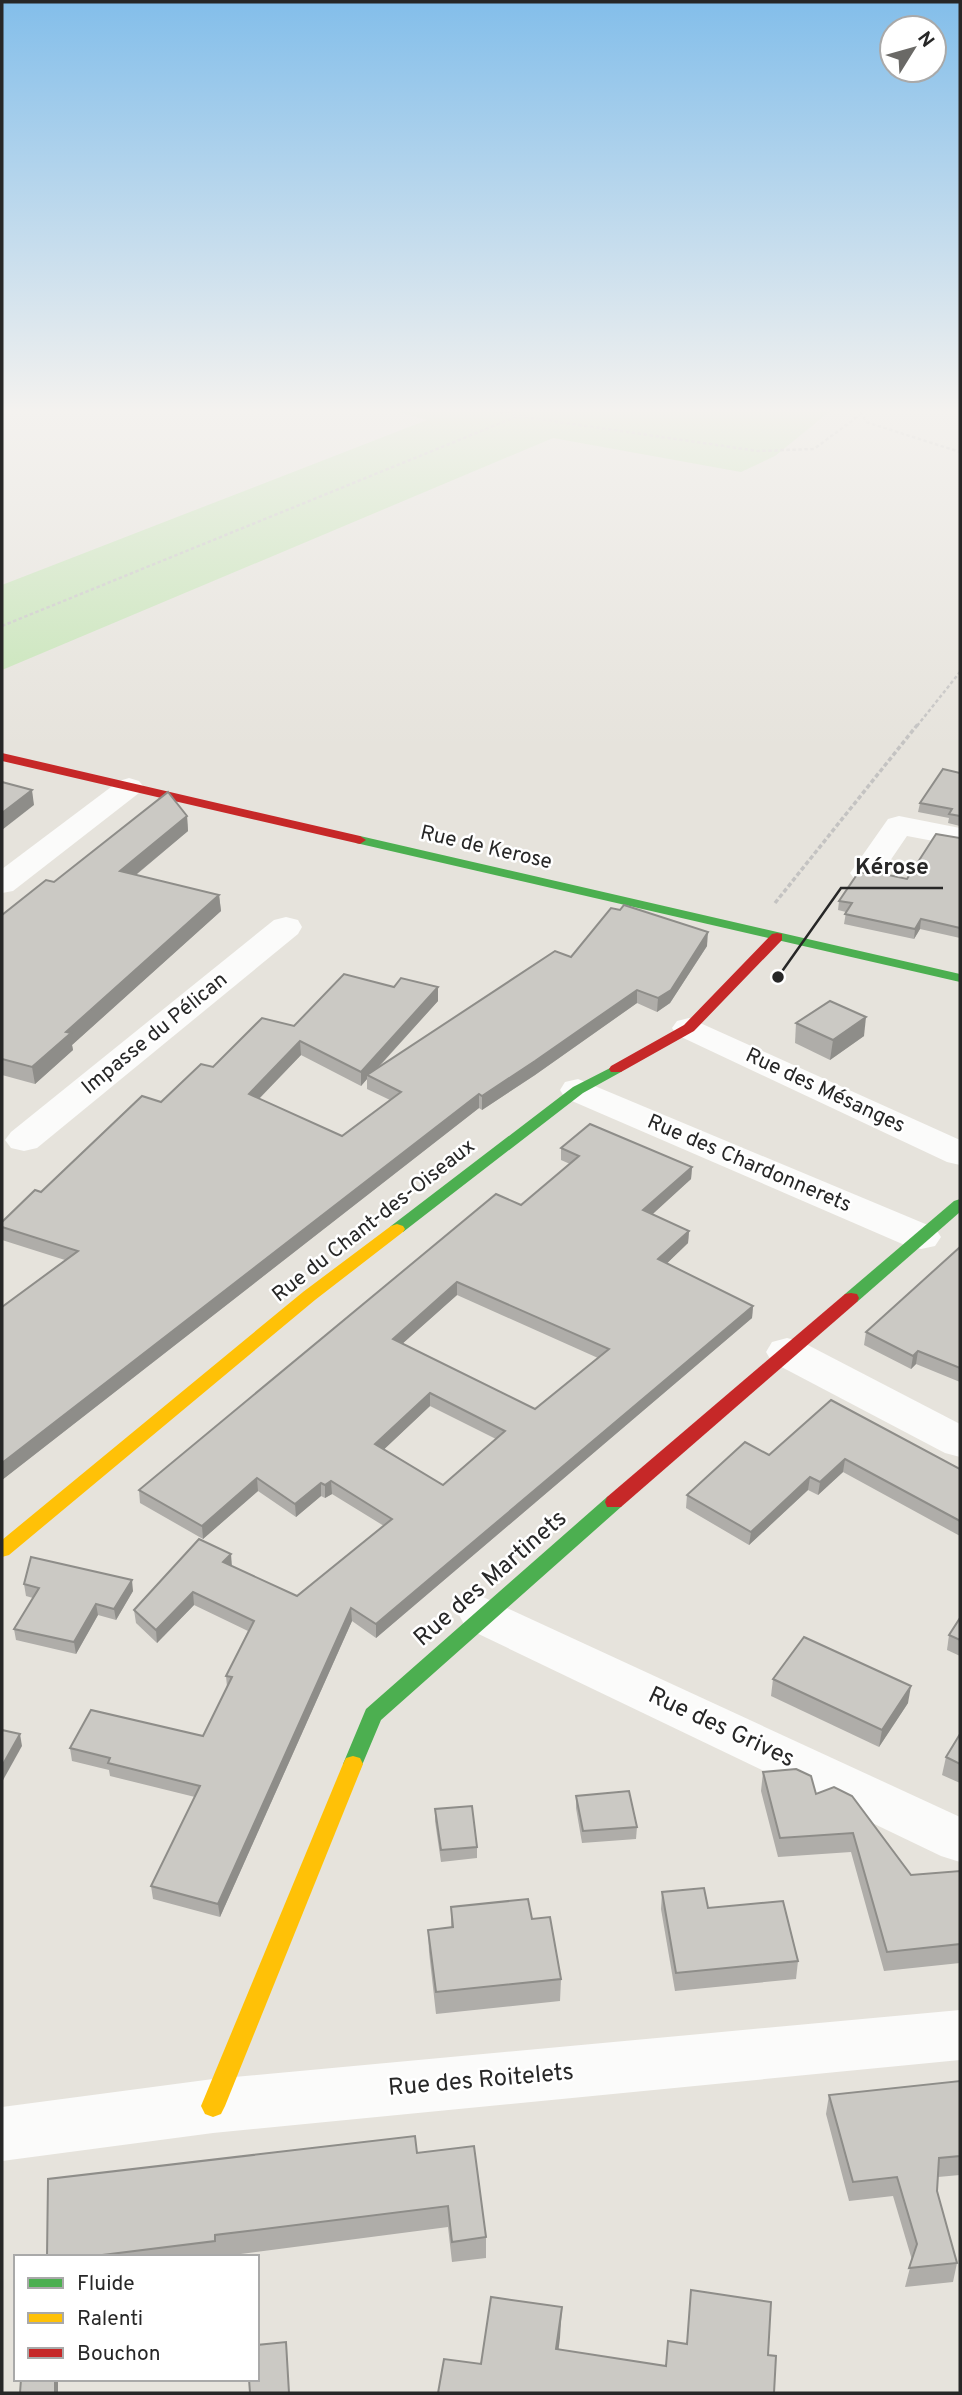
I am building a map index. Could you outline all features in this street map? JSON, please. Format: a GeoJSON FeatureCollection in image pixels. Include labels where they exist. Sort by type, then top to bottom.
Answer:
{"type":"FeatureCollection","features":[{"type":"Feature","properties":{"kind":"street","name":"Rue de Kerose"},"geometry":{"type":"LineString","coordinates":[[2,757],[960,978]]}},
{"type":"Feature","properties":{"kind":"street"},"geometry":{"type":"LineString","coordinates":[[2,884],[129,787]]}},
{"type":"Feature","properties":{"kind":"street"},"geometry":{"type":"LineString","coordinates":[[866,873],[900,825],[960,837]]}},
{"type":"Feature","properties":{"kind":"street","name":"Impasse du Pélican"},"geometry":{"type":"LineString","coordinates":[[9,1145],[286,927]]}},
{"type":"Feature","properties":{"kind":"street","name":"Rue du Chant-des-Oiseaux"},"geometry":{"type":"LineString","coordinates":[[2,1550],[309,1296],[578,1090],[689,1028],[777,937]]}},
{"type":"Feature","properties":{"kind":"street","name":"Rue des Mésanges"},"geometry":{"type":"LineString","coordinates":[[689,1028],[960,1154]]}},
{"type":"Feature","properties":{"kind":"street","name":"Rue des Chardonnerets"},"geometry":{"type":"LineString","coordinates":[[578,1090],[920,1237]]}},
{"type":"Feature","properties":{"kind":"street","name":"Rue des Martinets"},"geometry":{"type":"LineString","coordinates":[[213,2106],[373,1715],[483,1615],[960,1204]]}},
{"type":"Feature","properties":{"kind":"street"},"geometry":{"type":"LineString","coordinates":[[787,1353],[960,1443]]}},
{"type":"Feature","properties":{"kind":"street","name":"Rue des Grives"},"geometry":{"type":"LineString","coordinates":[[483,1615],[960,1841]]}},
{"type":"Feature","properties":{"kind":"street","name":"Rue des Roitelets"},"geometry":{"type":"LineString","coordinates":[[2,2134],[213,2106],[960,2035]]}},
{"type":"Feature","properties":{"kind":"path"},"geometry":{"type":"LineString","coordinates":[[2,626],[252,524]]}},
{"type":"Feature","properties":{"kind":"path"},"geometry":{"type":"LineString","coordinates":[[752,931],[960,672]]}},
{"type":"Feature","properties":{"kind":"green space"},"geometry":{"type":"Polygon","coordinates":[[[160,524],[349,524],[2,670],[2,585],[160,524]]]}},
{"type":"Feature","properties":{"kind":"building"},"geometry":{"type":"Polygon","coordinates":[[[943,769],[960,773],[960,816],[949,814],[952,809],[920,803],[943,769]]]}},
{"type":"Feature","properties":{"kind":"building"},"geometry":{"type":"Polygon","coordinates":[[[2,782],[32,790],[2,813],[2,782]]]}},
{"type":"Feature","properties":{"kind":"building"},"geometry":{"type":"Polygon","coordinates":[[[168,792],[187,816],[120,871],[219,895],[66,1032],[71,1033],[32,1067],[2,1059],[2,915],[46,880],[54,882],[168,792]]]}},
{"type":"Feature","properties":{"kind":"building"},"geometry":{"type":"Polygon","coordinates":[[[936,834],[960,838],[960,928],[921,919],[915,929],[845,914],[852,903],[839,901],[858,873],[879,873],[907,879],[936,834]]]}},
{"type":"Feature","properties":{"kind":"building"},"geometry":{"type":"Polygon","coordinates":[[[624,905],[708,932],[671,990],[658,998],[637,990],[482,1096],[479,1094],[2,1463],[2,1307],[78,1251],[2,1227],[2,1222],[35,1190],[41,1192],[142,1096],[161,1102],[201,1064],[213,1067],[262,1018],[294,1026],[344,974],[394,987],[401,978],[438,987],[361,1072],[300,1041],[249,1094],[342,1136],[401,1092],[367,1075],[555,951],[571,957],[611,908],[620,910],[624,905]]]}},
{"type":"Feature","properties":{"kind":"building"},"geometry":{"type":"Polygon","coordinates":[[[830,1001],[866,1017],[833,1040],[796,1023],[830,1001]]]}},
{"type":"Feature","properties":{"kind":"building"},"geometry":{"type":"Polygon","coordinates":[[[590,1124],[692,1167],[643,1210],[689,1231],[658,1259],[753,1306],[376,1624],[351,1608],[218,1904],[151,1886],[200,1786],[108,1763],[110,1758],[70,1748],[91,1710],[203,1736],[232,1677],[226,1676],[254,1621],[193,1592],[156,1630],[134,1610],[199,1539],[231,1554],[223,1562],[297,1596],[392,1519],[331,1481],[325,1485],[321,1483],[295,1504],[257,1478],[202,1526],[139,1490],[496,1194],[521,1205],[579,1156],[561,1148],[590,1124]],[[457,1282],[393,1339],[535,1409],[609,1349],[457,1282]],[[430,1393],[375,1444],[443,1485],[505,1431],[430,1393]]]}},
{"type":"Feature","properties":{"kind":"building"},"geometry":{"type":"Polygon","coordinates":[[[960,1247],[960,1368],[918,1351],[913,1356],[866,1332],[960,1247]]]}},
{"type":"Feature","properties":{"kind":"building"},"geometry":{"type":"Polygon","coordinates":[[[831,1400],[960,1469],[960,1521],[845,1459],[820,1482],[810,1477],[751,1532],[687,1495],[745,1442],[769,1455],[831,1400]]]}},
{"type":"Feature","properties":{"kind":"building"},"geometry":{"type":"Polygon","coordinates":[[[31,1557],[132,1580],[114,1609],[96,1604],[74,1642],[14,1629],[39,1588],[24,1584],[31,1557]]]}},
{"type":"Feature","properties":{"kind":"building"},"geometry":{"type":"Polygon","coordinates":[[[960,1618],[960,1640],[949,1635],[960,1618]]]}},
{"type":"Feature","properties":{"kind":"building"},"geometry":{"type":"Polygon","coordinates":[[[804,1637],[911,1686],[882,1730],[773,1679],[804,1637]]]}},
{"type":"Feature","properties":{"kind":"building"},"geometry":{"type":"Polygon","coordinates":[[[2,1730],[20,1734],[2,1766],[2,1730]]]}},
{"type":"Feature","properties":{"kind":"building"},"geometry":{"type":"Polygon","coordinates":[[[960,1734],[960,1764],[946,1757],[960,1734]]]}},
{"type":"Feature","properties":{"kind":"building"},"geometry":{"type":"Polygon","coordinates":[[[796,1769],[811,1776],[816,1794],[834,1787],[852,1796],[911,1875],[960,1871],[960,1944],[887,1952],[853,1833],[780,1838],[763,1772],[796,1769]]]}},
{"type":"Feature","properties":{"kind":"building"},"geometry":{"type":"Polygon","coordinates":[[[629,1791],[637,1827],[583,1831],[576,1796],[629,1791]]]}},
{"type":"Feature","properties":{"kind":"building"},"geometry":{"type":"Polygon","coordinates":[[[472,1806],[477,1847],[441,1850],[435,1809],[472,1806]]]}},
{"type":"Feature","properties":{"kind":"building"},"geometry":{"type":"Polygon","coordinates":[[[704,1888],[708,1908],[783,1901],[798,1961],[676,1973],[662,1892],[704,1888]]]}},
{"type":"Feature","properties":{"kind":"building"},"geometry":{"type":"Polygon","coordinates":[[[528,1899],[532,1919],[550,1917],[561,1979],[436,1992],[428,1930],[453,1927],[451,1907],[528,1899]]]}},
{"type":"Feature","properties":{"kind":"building"},"geometry":{"type":"Polygon","coordinates":[[[960,2081],[960,2156],[939,2158],[937,2191],[957,2263],[909,2268],[917,2244],[897,2177],[853,2182],[829,2095],[960,2081]]]}},
{"type":"Feature","properties":{"kind":"building"},"geometry":{"type":"Polygon","coordinates":[[[415,2136],[417,2153],[474,2146],[486,2237],[452,2242],[448,2206],[215,2235],[215,2241],[102,2255],[47,2255],[48,2179],[415,2136]]]}},
{"type":"Feature","properties":{"kind":"building"},"geometry":{"type":"Polygon","coordinates":[[[691,2290],[771,2302],[768,2355],[776,2356],[774,2393],[438,2393],[444,2359],[481,2364],[491,2297],[562,2307],[556,2349],[666,2366],[668,2341],[687,2344],[691,2290]]]}},
{"type":"Feature","properties":{"kind":"building"},"geometry":{"type":"Polygon","coordinates":[[[286,2342],[289,2393],[250,2393],[249,2381],[259,2381],[259,2345],[286,2342]]]}},
{"type":"Feature","properties":{"kind":"building"},"geometry":{"type":"Polygon","coordinates":[[[21,2381],[55,2381],[55,2393],[20,2393],[21,2381]]]}},
{"type":"Feature","properties":{"kind":"traffic: fast"},"geometry":{"type":"LineString","coordinates":[[360,840],[960,978]]}},
{"type":"Feature","properties":{"kind":"traffic: fast"},"geometry":{"type":"LineString","coordinates":[[397,1229],[578,1090],[616,1069]]}},
{"type":"Feature","properties":{"kind":"traffic: fast"},"geometry":{"type":"LineString","coordinates":[[851,1298],[960,1204]]}},
{"type":"Feature","properties":{"kind":"traffic: fast"},"geometry":{"type":"LineString","coordinates":[[353,1764],[373,1715],[614,1502]]}},
{"type":"Feature","properties":{"kind":"traffic: slow"},"geometry":{"type":"LineString","coordinates":[[2,1550],[309,1296],[397,1229]]}},
{"type":"Feature","properties":{"kind":"traffic: slow"},"geometry":{"type":"LineString","coordinates":[[213,2106],[353,1764]]}},
{"type":"Feature","properties":{"kind":"traffic: jam"},"geometry":{"type":"LineString","coordinates":[[2,757],[360,840]]}},
{"type":"Feature","properties":{"kind":"traffic: jam"},"geometry":{"type":"LineString","coordinates":[[616,1069],[689,1028],[777,937]]}},
{"type":"Feature","properties":{"kind":"traffic: jam"},"geometry":{"type":"LineString","coordinates":[[614,1502],[851,1298]]}},
{"type":"Feature","properties":{"kind":"place","name":"Kérose"},"geometry":{"type":"Point","coordinates":[778,977]}}]}
